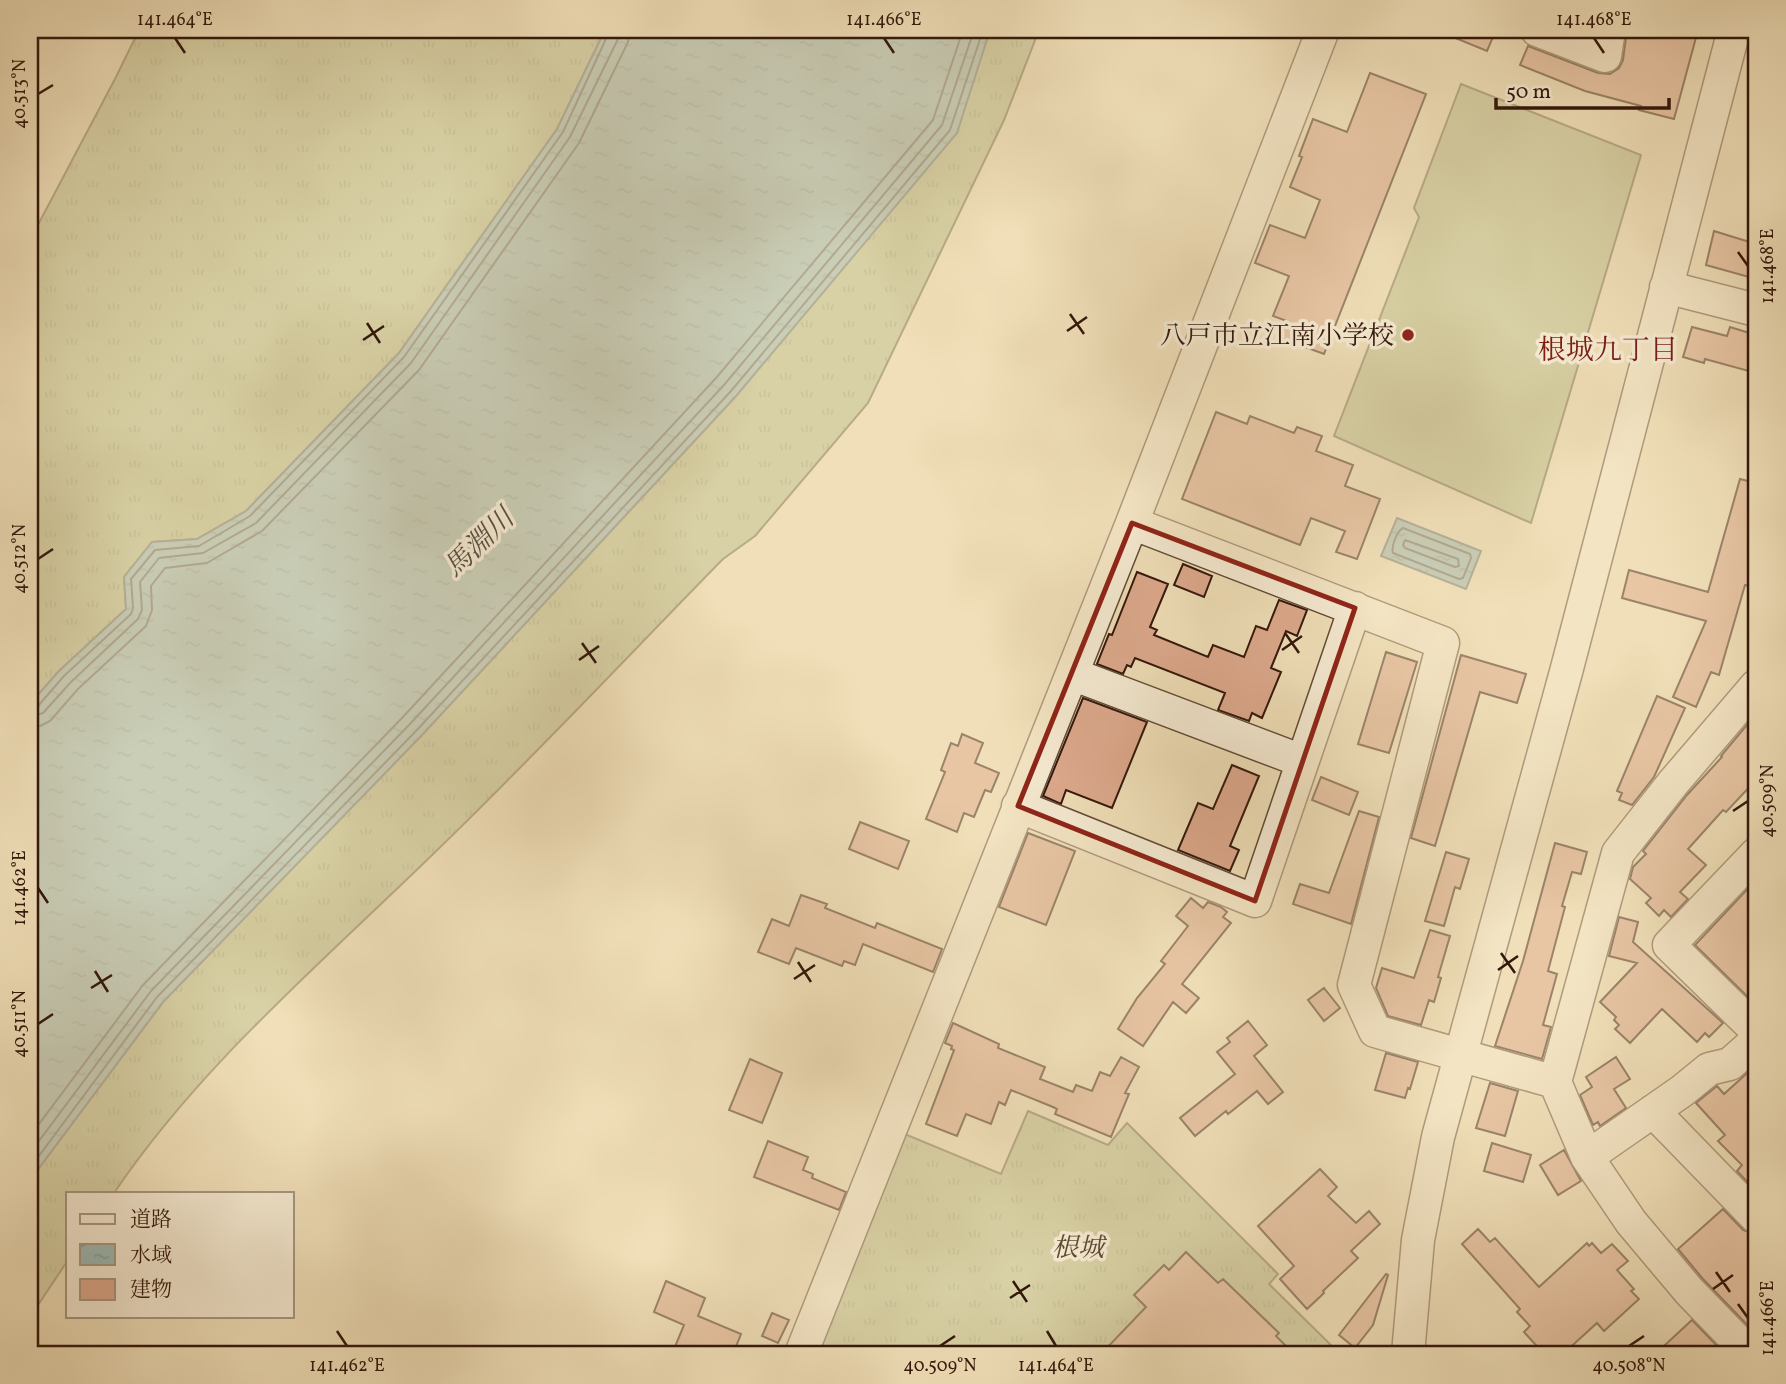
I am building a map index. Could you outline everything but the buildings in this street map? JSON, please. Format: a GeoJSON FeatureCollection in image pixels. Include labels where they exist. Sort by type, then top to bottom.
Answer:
{"type":"FeatureCollection","features":[{"type":"Feature","properties":{"kind":"street"},"geometry":{"type":"LineString","coordinates":[[801,1354],[1132,523],[1323,30]]}},
{"type":"Feature","properties":{"kind":"street"},"geometry":{"type":"LineString","coordinates":[[1537,30],[1605,56],[1609,30]]}},
{"type":"Feature","properties":{"kind":"street"},"geometry":{"type":"LineString","coordinates":[[1408,1354],[1418,1240],[1438,1137],[1566,672],[1734,30]]}},
{"type":"Feature","properties":{"kind":"street"},"geometry":{"type":"LineString","coordinates":[[1665,287],[1756,310]]}},
{"type":"Feature","properties":{"kind":"street"},"geometry":{"type":"LineString","coordinates":[[1132,523],[1443,643],[1354,985],[1375,1031],[1555,1082]]}},
{"type":"Feature","properties":{"kind":"street"},"geometry":{"type":"LineString","coordinates":[[1018,806],[1255,901],[1355,608]]}},
{"type":"Feature","properties":{"kind":"street"},"geometry":{"type":"LineString","coordinates":[[1072,674],[1302,761]]}},
{"type":"Feature","properties":{"kind":"street"},"geometry":{"type":"LineString","coordinates":[[1750,1354],[1689,1291],[1631,1222],[1587,1157],[1555,1082],[1618,853],[1673,783],[1756,686]]}},
{"type":"Feature","properties":{"kind":"street"},"geometry":{"type":"LineString","coordinates":[[1587,1157],[1709,1069],[1730,1064],[1755,1043],[1669,945],[1756,854]]}},
{"type":"Feature","properties":{"kind":"street"},"geometry":{"type":"LineString","coordinates":[[1653,1111],[1756,1217]]}},
{"type":"Feature","properties":{"kind":"highlighted area"},"geometry":{"type":"Polygon","coordinates":[[[1132,523],[1355,608],[1255,901],[1018,806],[1132,523]]]}},
{"type":"Feature","properties":{"kind":"green space"},"geometry":{"type":"Polygon","coordinates":[[[139,30],[605,30],[557,129],[399,353],[246,511],[197,539],[152,542],[124,577],[126,609],[59,671],[30,704],[30,240],[139,30]]]}},
{"type":"Feature","properties":{"kind":"green space"},"geometry":{"type":"Polygon","coordinates":[[[990,30],[1039,30],[1004,120],[868,403],[755,536],[723,559],[504,784],[222,1059],[184,1102],[115,1192],[66,1192],[66,1263],[30,1317],[30,1180],[163,1002],[421,736],[736,396],[956,133],[990,30]]]}},
{"type":"Feature","properties":{"kind":"green space"},"geometry":{"type":"Polygon","coordinates":[[[1461,84],[1641,155],[1531,523],[1334,436],[1419,217],[1414,208],[1461,84]]]}},
{"type":"Feature","properties":{"kind":"green space","name":"根城"},"geometry":{"type":"Polygon","coordinates":[[[1028,1111],[1108,1145],[1127,1123],[1278,1274],[1269,1284],[1340,1354],[813,1354],[900,1132],[1001,1174],[1028,1111]]]}},
{"type":"Feature","properties":{"kind":"water","name":"馬淵川"},"geometry":{"type":"Polygon","coordinates":[[[605,30],[990,30],[957,133],[736,396],[421,736],[163,1002],[30,1180],[30,704],[59,671],[126,609],[124,577],[152,542],[197,539],[246,511],[399,353],[557,129],[605,30]]]}},
{"type":"Feature","properties":{"kind":"water"},"geometry":{"type":"Polygon","coordinates":[[[1397,518],[1481,551],[1466,589],[1381,556],[1397,518]]]}},
{"type":"Feature","properties":{"kind":"place","name":"八戸市立江南小学校"},"geometry":{"type":"Point","coordinates":[1408,335]}},
{"type":"Feature","properties":{"kind":"district","name":"根城九丁目"},"geometry":{"type":"Point","coordinates":[1608,349]}}]}
